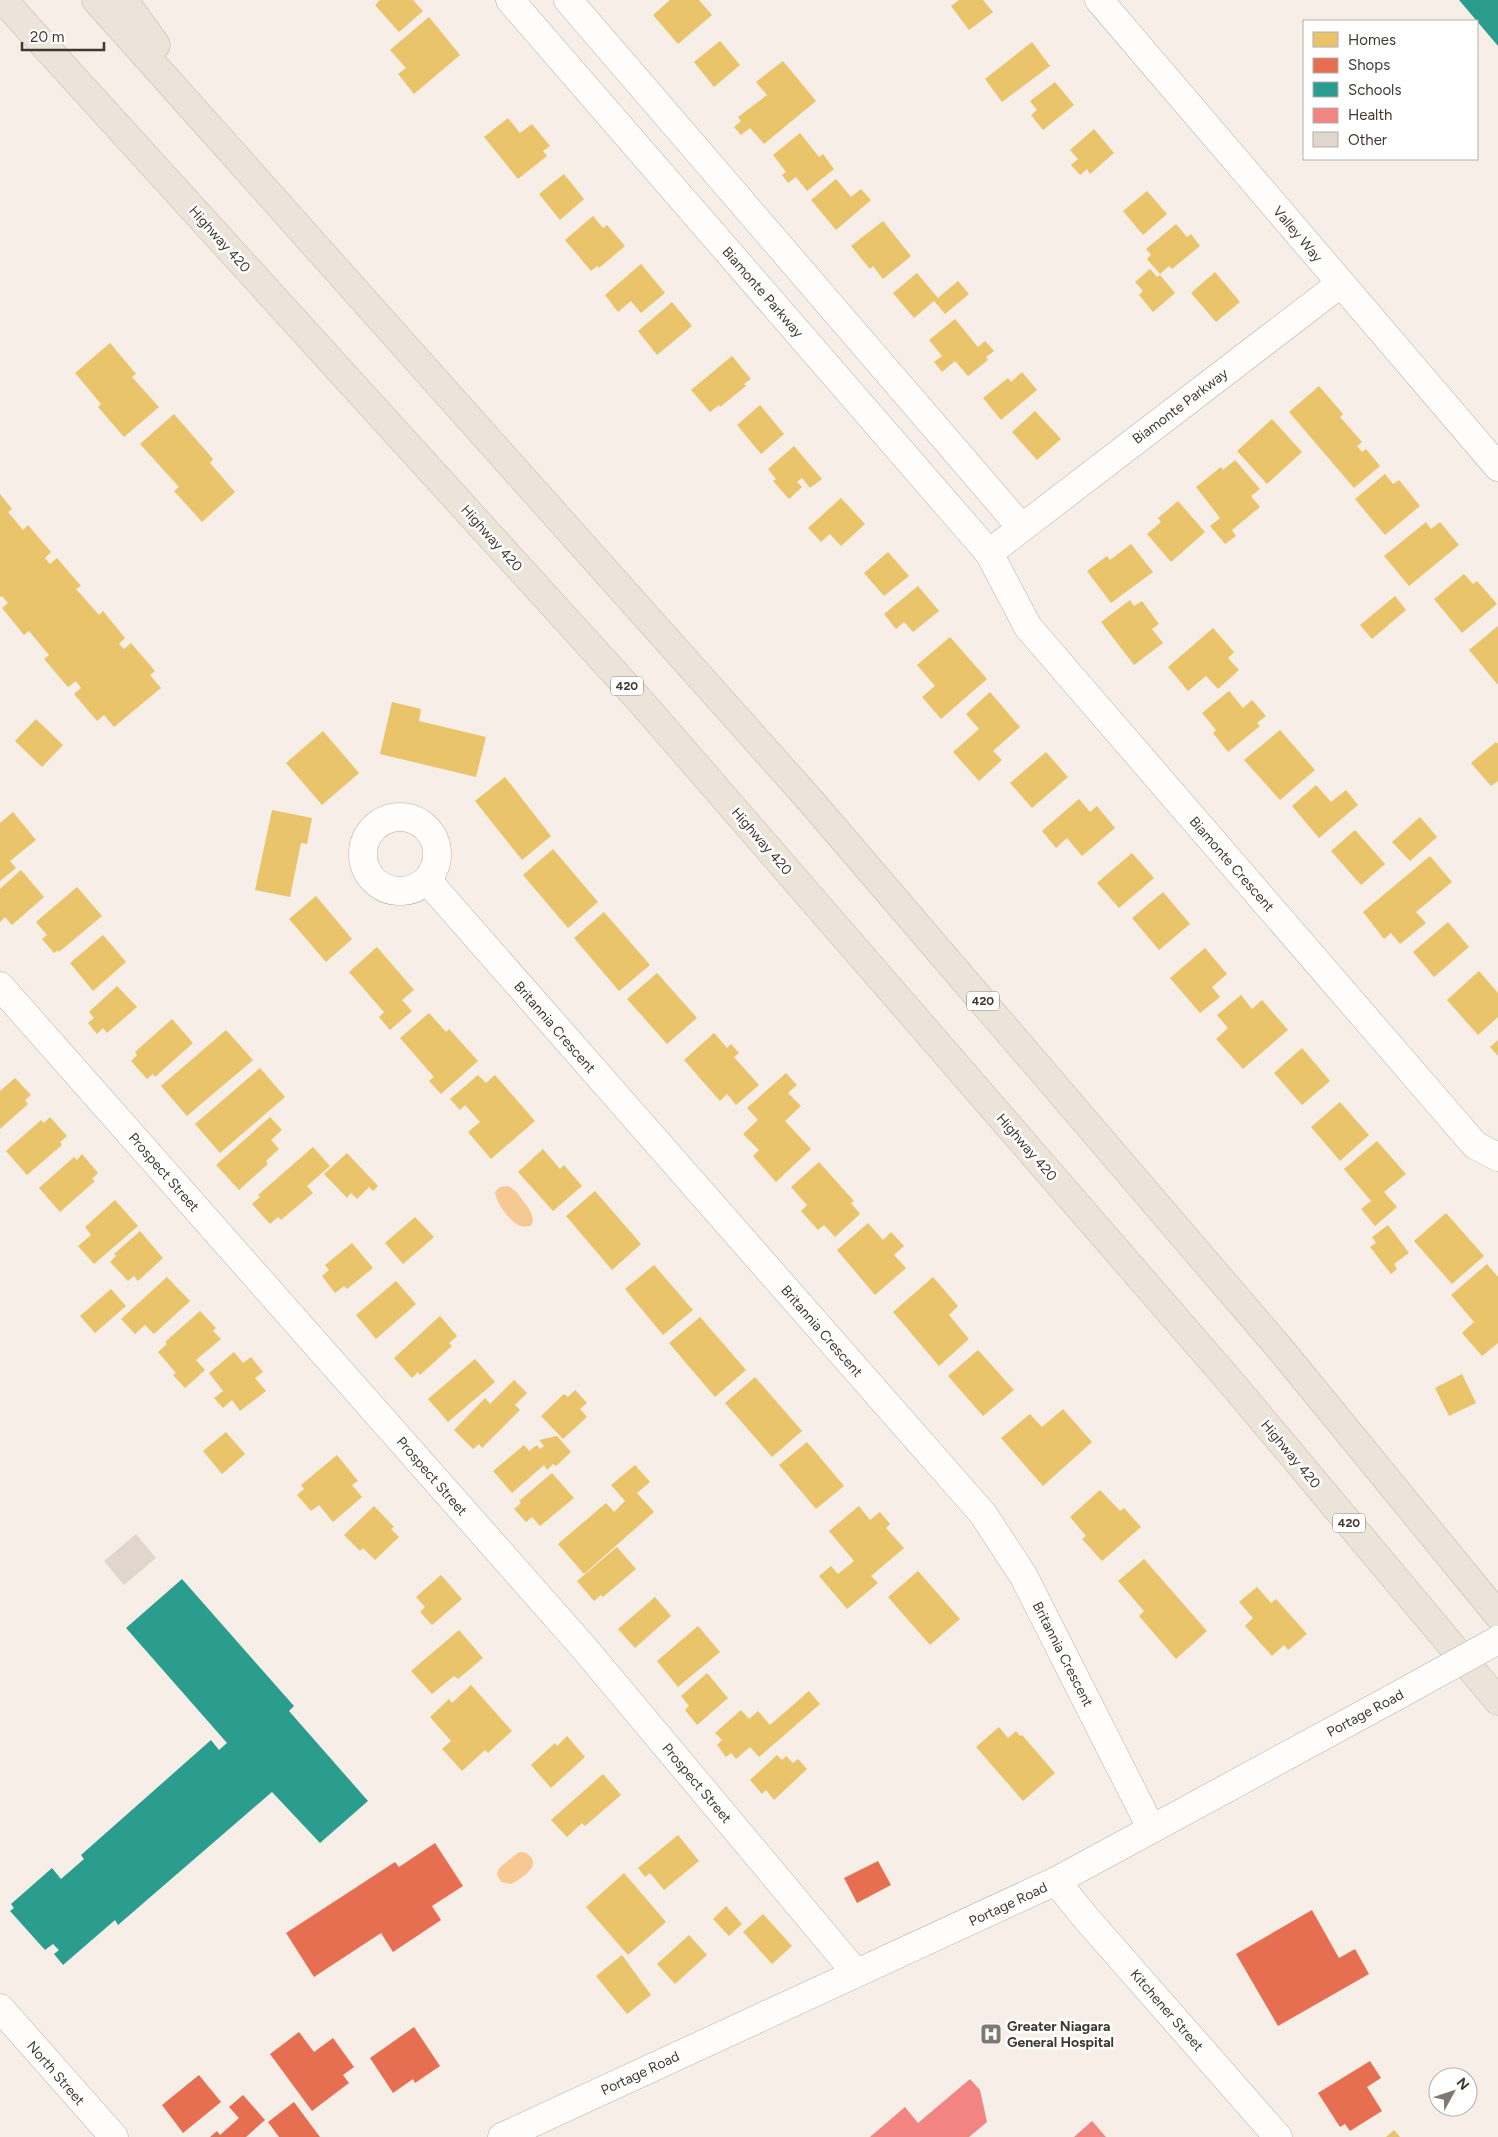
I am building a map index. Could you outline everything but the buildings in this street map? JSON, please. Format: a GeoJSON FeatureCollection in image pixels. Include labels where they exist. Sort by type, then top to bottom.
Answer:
{"type":"FeatureCollection","features":[{"type":"Feature","properties":{"kind":"highway","name":"Highway 420"},"geometry":{"type":"LineString","coordinates":[[3,0],[643,704],[1235,1387],[1498,1701]]}},
{"type":"Feature","properties":{"kind":"highway","name":"420"},"geometry":{"type":"LineString","coordinates":[[96,0],[809,798],[1282,1351],[1498,1615]]}},
{"type":"Feature","properties":{"kind":"highway"},"geometry":{"type":"LineString","coordinates":[[124,0],[150,35],[192,107]]}},
{"type":"Feature","properties":{"kind":"street","name":"Biamonte Parkway"},"geometry":{"type":"LineString","coordinates":[[510,0],[989,553],[1340,284]]}},
{"type":"Feature","properties":{"kind":"street"},"geometry":{"type":"LineString","coordinates":[[568,0],[1021,528]]}},
{"type":"Feature","properties":{"kind":"street","name":"Valley Way"},"geometry":{"type":"LineString","coordinates":[[1099,0],[1498,467]]}},
{"type":"Feature","properties":{"kind":"street","name":"Biamonte Crescent"},"geometry":{"type":"LineString","coordinates":[[989,553],[1028,628],[1475,1145],[1498,1158]]}},
{"type":"Feature","properties":{"kind":"street","name":"Britannia Crescent"},"geometry":{"type":"LineString","coordinates":[[426,880],[983,1514],[1023,1575],[1151,1828]]}},
{"type":"Feature","properties":{"kind":"street","name":"Prospect Street"},"geometry":{"type":"LineString","coordinates":[[0,986],[585,1649],[856,1973]]}},
{"type":"Feature","properties":{"kind":"street","name":"Portage Road"},"geometry":{"type":"LineString","coordinates":[[502,2137],[1056,1881],[1498,1640]]}},
{"type":"Feature","properties":{"kind":"street","name":"Kitchener Street"},"geometry":{"type":"LineString","coordinates":[[1056,1881],[1085,1917],[1278,2137]]}},
{"type":"Feature","properties":{"kind":"street","name":"North Street"},"geometry":{"type":"LineString","coordinates":[[0,2008],[114,2137]]}},
{"type":"Feature","properties":{"kind":"shaded area"},"geometry":{"type":"Polygon","coordinates":[[[507,1186],[517,1192],[527,1205],[533,1218],[531,1225],[521,1226],[517,1224],[508,1217],[501,1206],[495,1192],[500,1187],[507,1186]]]}},
{"type":"Feature","properties":{"kind":"shaded area"},"geometry":{"type":"Polygon","coordinates":[[[519,1852],[526,1853],[531,1857],[533,1860],[532,1867],[524,1876],[511,1884],[501,1882],[497,1875],[499,1868],[519,1852]]]}},
{"type":"Feature","properties":{"kind":"place","name":"Greater Niagara General Hospital"},"geometry":{"type":"Point","coordinates":[991,2034]}}]}
